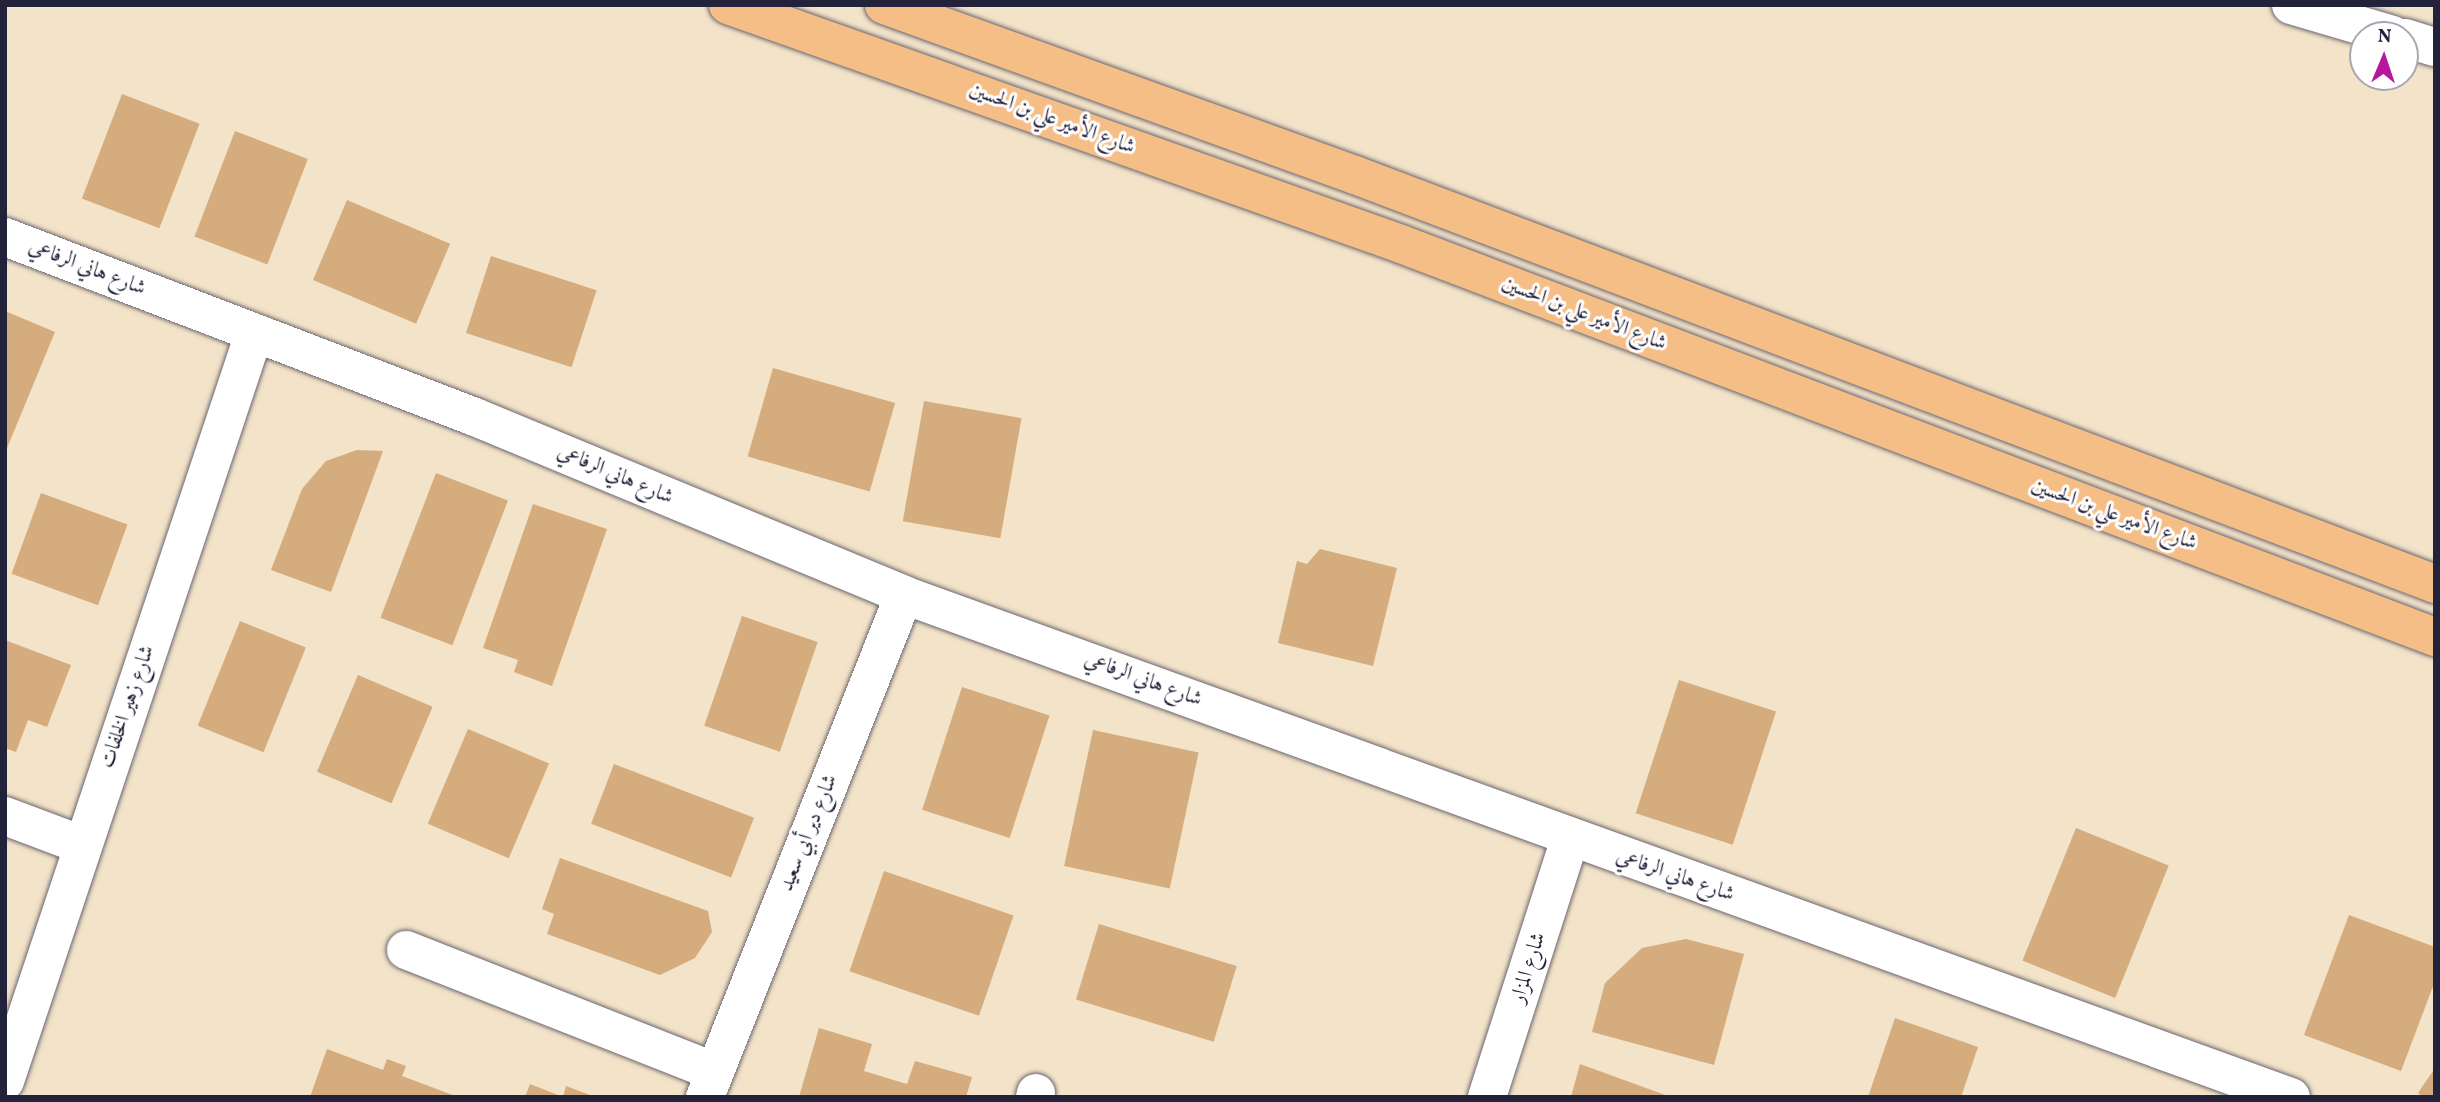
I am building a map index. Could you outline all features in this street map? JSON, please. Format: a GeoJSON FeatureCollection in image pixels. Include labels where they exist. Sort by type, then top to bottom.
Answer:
{"type":"FeatureCollection","features":[{"type":"Feature","properties":{"kind":"main road","name":"شارع الأمير علي بن الحسين"},"geometry":{"type":"LineString","coordinates":[[728,5],[1401,244],[1860,421],[2435,637]]}},
{"type":"Feature","properties":{"kind":"main road"},"geometry":{"type":"LineString","coordinates":[[884,5],[1354,175],[2435,584]]}},
{"type":"Feature","properties":{"kind":"main road"},"geometry":{"type":"LineString","coordinates":[[1860,421],[1879,375]]}},
{"type":"Feature","properties":{"kind":"street"},"geometry":{"type":"LineString","coordinates":[[2291,5],[2349,22]]}},
{"type":"Feature","properties":{"kind":"street","name":"شارع هاني الرفاعي"},"geometry":{"type":"LineString","coordinates":[[5,237],[475,417],[904,595],[1570,839],[2005,990],[2291,1097]]}},
{"type":"Feature","properties":{"kind":"street","name":"شارع زهير الخلفات"},"geometry":{"type":"LineString","coordinates":[[5,1081],[254,334]]}},
{"type":"Feature","properties":{"kind":"street","name":"شارع دير أبي سعيد"},"geometry":{"type":"LineString","coordinates":[[406,950],[709,1084],[904,595]]}},
{"type":"Feature","properties":{"kind":"street"},"geometry":{"type":"LineString","coordinates":[[5,816],[82,845]]}},
{"type":"Feature","properties":{"kind":"street","name":"شارع المزار"},"geometry":{"type":"LineString","coordinates":[[1488,1097],[1570,839]]}},
{"type":"Feature","properties":{"kind":"building"},"geometry":{"type":"Polygon","coordinates":[[[122,94],[199,124],[159,228],[82,199],[122,94]]]}},
{"type":"Feature","properties":{"kind":"building"},"geometry":{"type":"Polygon","coordinates":[[[235,131],[308,159],[267,264],[195,236],[235,131]]]}},
{"type":"Feature","properties":{"kind":"building"},"geometry":{"type":"Polygon","coordinates":[[[347,200],[450,244],[416,324],[313,280],[347,200]]]}},
{"type":"Feature","properties":{"kind":"building"},"geometry":{"type":"Polygon","coordinates":[[[491,256],[597,290],[572,367],[466,333],[491,256]]]}},
{"type":"Feature","properties":{"kind":"building"},"geometry":{"type":"Polygon","coordinates":[[[5,311],[55,332],[5,453],[5,311]]]}},
{"type":"Feature","properties":{"kind":"building"},"geometry":{"type":"Polygon","coordinates":[[[773,368],[895,403],[870,491],[748,456],[773,368]]]}},
{"type":"Feature","properties":{"kind":"building"},"geometry":{"type":"Polygon","coordinates":[[[924,401],[1021,418],[1000,538],[903,521],[924,401]]]}},
{"type":"Feature","properties":{"kind":"building"},"geometry":{"type":"Polygon","coordinates":[[[357,450],[383,451],[331,592],[271,570],[302,489],[326,461],[357,450]]]}},
{"type":"Feature","properties":{"kind":"building"},"geometry":{"type":"Polygon","coordinates":[[[436,473],[508,501],[452,645],[380,618],[436,473]]]}},
{"type":"Feature","properties":{"kind":"building"},"geometry":{"type":"Polygon","coordinates":[[[41,493],[127,524],[98,605],[12,574],[41,493]]]}},
{"type":"Feature","properties":{"kind":"building"},"geometry":{"type":"Polygon","coordinates":[[[533,504],[607,529],[552,686],[514,672],[518,660],[483,648],[533,504]]]}},
{"type":"Feature","properties":{"kind":"building"},"geometry":{"type":"Polygon","coordinates":[[[1320,549],[1397,568],[1373,666],[1278,643],[1297,561],[1307,564],[1320,549]]]}},
{"type":"Feature","properties":{"kind":"building"},"geometry":{"type":"Polygon","coordinates":[[[742,616],[818,642],[780,752],[704,726],[742,616]]]}},
{"type":"Feature","properties":{"kind":"building"},"geometry":{"type":"Polygon","coordinates":[[[240,621],[306,648],[263,752],[198,726],[240,621]]]}},
{"type":"Feature","properties":{"kind":"building"},"geometry":{"type":"Polygon","coordinates":[[[5,640],[71,665],[47,727],[28,720],[16,752],[5,748],[5,640]]]}},
{"type":"Feature","properties":{"kind":"building"},"geometry":{"type":"Polygon","coordinates":[[[358,675],[433,707],[392,803],[317,772],[358,675]]]}},
{"type":"Feature","properties":{"kind":"building"},"geometry":{"type":"Polygon","coordinates":[[[1679,680],[1776,712],[1733,845],[1636,813],[1679,680]]]}},
{"type":"Feature","properties":{"kind":"building"},"geometry":{"type":"Polygon","coordinates":[[[962,687],[1049,715],[1010,838],[922,810],[962,687]]]}},
{"type":"Feature","properties":{"kind":"building"},"geometry":{"type":"Polygon","coordinates":[[[468,729],[549,763],[509,858],[428,824],[468,729]]]}},
{"type":"Feature","properties":{"kind":"building"},"geometry":{"type":"Polygon","coordinates":[[[1093,730],[1199,752],[1170,888],[1064,866],[1093,730]]]}},
{"type":"Feature","properties":{"kind":"building"},"geometry":{"type":"Polygon","coordinates":[[[614,764],[754,818],[731,878],[591,824],[614,764]]]}},
{"type":"Feature","properties":{"kind":"building"},"geometry":{"type":"Polygon","coordinates":[[[2076,828],[2169,865],[2115,998],[2022,961],[2076,828]]]}},
{"type":"Feature","properties":{"kind":"building"},"geometry":{"type":"Polygon","coordinates":[[[560,858],[708,911],[712,932],[695,958],[660,975],[547,934],[554,914],[542,909],[560,858]]]}},
{"type":"Feature","properties":{"kind":"building"},"geometry":{"type":"Polygon","coordinates":[[[884,871],[1014,916],[979,1016],[849,971],[884,871]]]}},
{"type":"Feature","properties":{"kind":"building"},"geometry":{"type":"Polygon","coordinates":[[[2349,915],[2435,947],[2435,981],[2401,1071],[2304,1035],[2349,915]]]}},
{"type":"Feature","properties":{"kind":"building"},"geometry":{"type":"Polygon","coordinates":[[[1099,924],[1237,966],[1214,1042],[1076,1000],[1099,924]]]}},
{"type":"Feature","properties":{"kind":"building"},"geometry":{"type":"Polygon","coordinates":[[[1686,939],[1744,954],[1714,1065],[1592,1032],[1605,983],[1642,948],[1686,939]]]}},
{"type":"Feature","properties":{"kind":"building"},"geometry":{"type":"Polygon","coordinates":[[[1895,1018],[1978,1047],[1961,1097],[1868,1097],[1895,1018]]]}},
{"type":"Feature","properties":{"kind":"building"},"geometry":{"type":"Polygon","coordinates":[[[819,1028],[872,1044],[864,1071],[907,1084],[915,1061],[972,1077],[966,1097],[799,1097],[819,1028]]]}},
{"type":"Feature","properties":{"kind":"building"},"geometry":{"type":"Polygon","coordinates":[[[327,1049],[383,1070],[387,1059],[406,1066],[402,1076],[458,1097],[310,1097],[327,1049]]]}},
{"type":"Feature","properties":{"kind":"building"},"geometry":{"type":"Polygon","coordinates":[[[1580,1064],[1668,1096],[1668,1097],[1571,1097],[1580,1064]]]}},
{"type":"Feature","properties":{"kind":"building"},"geometry":{"type":"Polygon","coordinates":[[[2435,1068],[2435,1097],[2423,1097],[2418,1093],[2435,1068]]]}},
{"type":"Feature","properties":{"kind":"building"},"geometry":{"type":"Polygon","coordinates":[[[530,1084],[563,1097],[525,1097],[530,1084]]]}},
{"type":"Feature","properties":{"kind":"building"},"geometry":{"type":"Polygon","coordinates":[[[566,1086],[595,1097],[563,1097],[566,1086]]]}}]}
